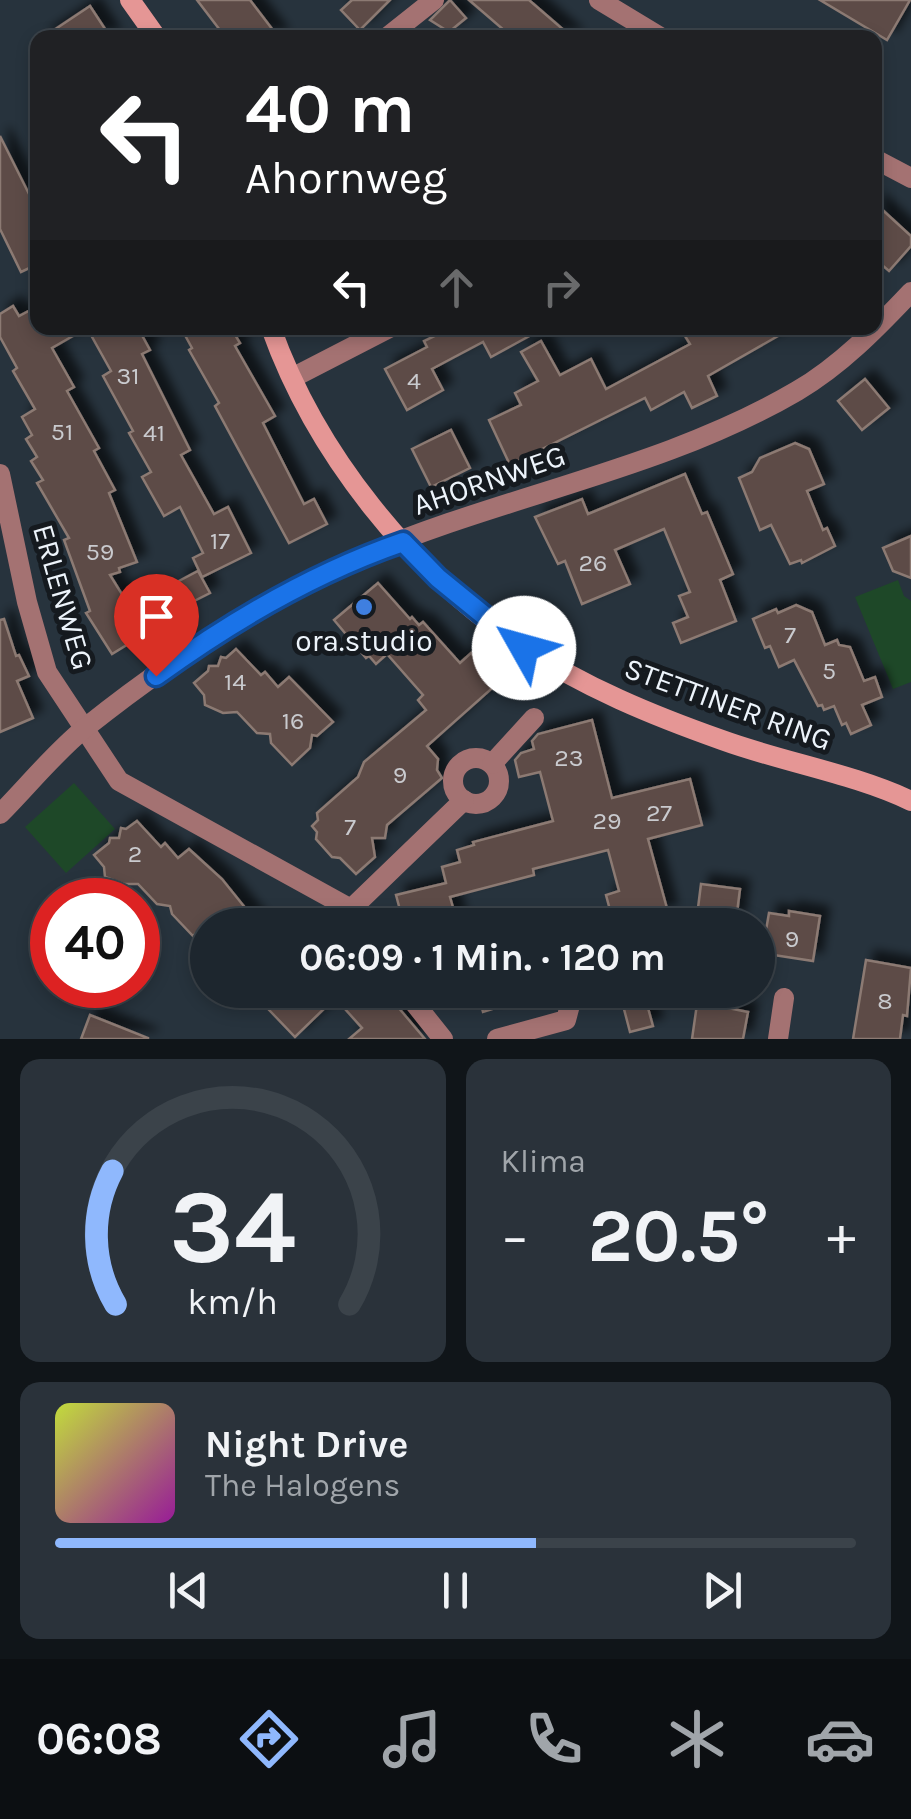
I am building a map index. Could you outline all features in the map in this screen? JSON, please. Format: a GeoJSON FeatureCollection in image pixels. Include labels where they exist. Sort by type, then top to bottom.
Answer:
{"type":"FeatureCollection","features":[{"type":"Feature","properties":{"kind":"street"},"geometry":{"type":"LineString","coordinates":[[130,0],[151,30]]}},
{"type":"Feature","properties":{"kind":"street"},"geometry":{"type":"LineString","coordinates":[[396,30],[434,0]]}},
{"type":"Feature","properties":{"kind":"street"},"geometry":{"type":"LineString","coordinates":[[599,0],[649,30]]}},
{"type":"Feature","properties":{"kind":"street"},"geometry":{"type":"LineString","coordinates":[[882,163],[911,178]]}},
{"type":"Feature","properties":{"kind":"street","name":"AHORNWEG"},"geometry":{"type":"LineString","coordinates":[[882,322],[911,292]]}},
{"type":"Feature","properties":{"kind":"street","name":"STETTINER RING"},"geometry":{"type":"LineString","coordinates":[[274,335],[310,417],[362,492],[438,578],[524,648],[632,706],[725,742],[908,794]]}},
{"type":"Feature","properties":{"kind":"street"},"geometry":{"type":"LineString","coordinates":[[292,378],[375,335]]}},
{"type":"Feature","properties":{"kind":"street","name":"AHORNWEG"},"geometry":{"type":"LineString","coordinates":[[0,814],[82,730],[180,658],[284,592],[365,555],[733,426],[801,389],[870,335]]}},
{"type":"Feature","properties":{"kind":"street","name":"ERLENWEG"},"geometry":{"type":"LineString","coordinates":[[0,474],[27,602],[47,672],[119,781],[338,908]]}},
{"type":"Feature","properties":{"kind":"street"},"geometry":{"type":"LineString","coordinates":[[492,764],[534,718]]}},
{"type":"Feature","properties":{"kind":"street"},"geometry":{"type":"LineString","coordinates":[[362,908],[464,800],[486,801],[497,791],[499,776],[492,764],[478,758],[458,766],[453,781],[464,800]]}},
{"type":"Feature","properties":{"kind":"street"},"geometry":{"type":"LineString","coordinates":[[778,1039],[784,998]]}},
{"type":"Feature","properties":{"kind":"street"},"geometry":{"type":"LineString","coordinates":[[418,1008],[442,1039]]}},
{"type":"Feature","properties":{"kind":"street"},"geometry":{"type":"LineString","coordinates":[[498,1039],[566,1020],[569,1008]]}},
{"type":"Feature","properties":{"kind":"green space"},"geometry":{"type":"Polygon","coordinates":[[[898,580],[904,596],[911,601],[911,682],[893,689],[855,597],[898,580]]]}},
{"type":"Feature","properties":{"kind":"green space"},"geometry":{"type":"Polygon","coordinates":[[[74,783],[115,829],[66,873],[25,827],[74,783]]]}},
{"type":"Feature","properties":{"kind":"building"},"geometry":{"type":"Polygon","coordinates":[[[197,0],[250,0],[273,30],[220,30],[197,0]]]}},
{"type":"Feature","properties":{"kind":"building"},"geometry":{"type":"Polygon","coordinates":[[[352,0],[390,0],[360,30],[341,10],[352,0]]]}},
{"type":"Feature","properties":{"kind":"building"},"geometry":{"type":"Polygon","coordinates":[[[450,0],[466,18],[451,30],[430,20],[450,0]]]}},
{"type":"Feature","properties":{"kind":"building"},"geometry":{"type":"Polygon","coordinates":[[[469,0],[529,0],[564,30],[504,30],[469,0]]]}},
{"type":"Feature","properties":{"kind":"building"},"geometry":{"type":"Polygon","coordinates":[[[820,0],[910,0],[887,40],[882,37],[882,30],[870,30],[820,0]]]}},
{"type":"Feature","properties":{"kind":"building"},"geometry":{"type":"Polygon","coordinates":[[[90,6],[106,30],[54,30],[90,6]]]}},
{"type":"Feature","properties":{"kind":"building"},"geometry":{"type":"Polygon","coordinates":[[[0,136],[30,196],[30,268],[21,272],[0,229],[0,136]]]}},
{"type":"Feature","properties":{"kind":"building"},"geometry":{"type":"Polygon","coordinates":[[[882,209],[911,236],[911,246],[889,271],[882,265],[882,209]]]}},
{"type":"Feature","properties":{"kind":"building"},"geometry":{"type":"Polygon","coordinates":[[[13,306],[19,316],[30,310],[30,335],[75,335],[52,348],[74,387],[67,391],[99,448],[94,451],[115,490],[109,493],[137,562],[110,575],[146,633],[112,654],[86,613],[90,611],[64,540],[69,538],[37,483],[43,480],[31,461],[37,457],[26,439],[32,435],[22,417],[35,409],[13,371],[17,368],[0,337],[0,314],[13,306]]]}},
{"type":"Feature","properties":{"kind":"building"},"geometry":{"type":"Polygon","coordinates":[[[91,335],[142,335],[150,350],[142,354],[190,450],[181,455],[214,514],[228,507],[251,553],[202,577],[193,558],[203,553],[180,507],[164,516],[142,477],[151,472],[103,376],[111,371],[91,335]]]}},
{"type":"Feature","properties":{"kind":"building"},"geometry":{"type":"Polygon","coordinates":[[[185,335],[235,335],[240,343],[235,346],[275,416],[263,423],[304,504],[314,499],[327,524],[289,543],[215,406],[219,403],[189,350],[192,348],[185,335]]]}},
{"type":"Feature","properties":{"kind":"building"},"geometry":{"type":"Polygon","coordinates":[[[436,335],[531,335],[491,357],[483,342],[432,369],[443,390],[407,410],[385,369],[427,347],[424,341],[436,335]]]}},
{"type":"Feature","properties":{"kind":"building"},"geometry":{"type":"Polygon","coordinates":[[[684,335],[780,335],[708,376],[717,396],[692,408],[684,392],[651,410],[645,398],[510,465],[489,420],[521,405],[515,393],[538,381],[521,352],[541,341],[560,375],[591,359],[606,389],[690,344],[684,335]]]}},
{"type":"Feature","properties":{"kind":"building"},"geometry":{"type":"Polygon","coordinates":[[[865,379],[889,408],[862,430],[838,401],[865,379]]]}},
{"type":"Feature","properties":{"kind":"building"},"geometry":{"type":"Polygon","coordinates":[[[451,430],[470,468],[431,487],[412,449],[451,430]]]}},
{"type":"Feature","properties":{"kind":"building"},"geometry":{"type":"Polygon","coordinates":[[[795,443],[809,449],[824,484],[807,491],[823,530],[827,528],[835,546],[802,563],[801,560],[790,564],[771,525],[760,530],[739,478],[752,472],[760,458],[795,443]]]}},
{"type":"Feature","properties":{"kind":"building"},"geometry":{"type":"Polygon","coordinates":[[[685,474],[702,514],[707,512],[733,574],[720,580],[736,621],[681,643],[673,623],[688,617],[679,596],[690,592],[664,529],[615,550],[630,584],[582,604],[565,561],[558,564],[535,517],[582,499],[588,514],[685,474]]]}},
{"type":"Feature","properties":{"kind":"building"},"geometry":{"type":"Polygon","coordinates":[[[911,536],[911,578],[893,571],[883,548],[911,536]]]}},
{"type":"Feature","properties":{"kind":"building"},"geometry":{"type":"Polygon","coordinates":[[[198,571],[210,593],[188,604],[177,582],[198,571]]]}},
{"type":"Feature","properties":{"kind":"building"},"geometry":{"type":"Polygon","coordinates":[[[378,583],[410,619],[419,625],[423,622],[460,663],[471,653],[498,683],[427,746],[438,759],[437,770],[442,778],[387,825],[385,838],[372,838],[375,857],[356,874],[340,858],[332,857],[316,839],[317,832],[312,826],[318,820],[317,813],[358,777],[364,762],[426,710],[418,700],[423,695],[387,654],[376,664],[369,656],[366,658],[334,620],[378,583]]]}},
{"type":"Feature","properties":{"kind":"building"},"geometry":{"type":"Polygon","coordinates":[[[796,605],[812,612],[825,645],[837,640],[839,645],[850,647],[864,681],[875,677],[882,697],[862,705],[871,725],[851,734],[846,723],[842,725],[834,706],[824,710],[822,705],[818,706],[794,660],[779,667],[770,646],[765,648],[753,619],[796,605]]]}},
{"type":"Feature","properties":{"kind":"building"},"geometry":{"type":"Polygon","coordinates":[[[4,619],[16,656],[19,655],[29,676],[17,681],[33,718],[0,732],[0,620],[4,619]]]}},
{"type":"Feature","properties":{"kind":"building"},"geometry":{"type":"Polygon","coordinates":[[[236,649],[278,687],[289,677],[333,722],[317,736],[312,735],[310,748],[292,765],[271,743],[270,734],[257,733],[237,712],[223,713],[205,705],[204,695],[194,683],[209,666],[218,666],[221,657],[226,658],[236,649]]]}},
{"type":"Feature","properties":{"kind":"building"},"geometry":{"type":"Polygon","coordinates":[[[592,720],[612,798],[690,779],[702,825],[648,839],[667,908],[609,908],[606,895],[619,891],[608,850],[533,869],[534,875],[450,897],[453,908],[399,908],[396,895],[446,883],[442,867],[460,862],[457,850],[474,845],[473,842],[553,821],[540,772],[519,777],[515,760],[521,753],[534,749],[532,741],[538,734],[592,720]]]}},
{"type":"Feature","properties":{"kind":"building"},"geometry":{"type":"Polygon","coordinates":[[[137,821],[161,847],[165,843],[178,858],[189,849],[222,879],[245,908],[190,908],[190,933],[172,914],[170,906],[160,904],[160,878],[105,877],[104,867],[94,855],[110,838],[119,838],[121,828],[137,821]]]}},
{"type":"Feature","properties":{"kind":"building"},"geometry":{"type":"Polygon","coordinates":[[[701,884],[740,889],[738,908],[698,908],[701,884]]]}},
{"type":"Feature","properties":{"kind":"building"},"geometry":{"type":"Polygon","coordinates":[[[789,911],[820,916],[813,961],[775,955],[775,914],[789,916],[789,911]]]}},
{"type":"Feature","properties":{"kind":"building"},"geometry":{"type":"Polygon","coordinates":[[[866,960],[911,968],[907,1016],[903,1015],[900,1039],[853,1039],[866,960]]]}},
{"type":"Feature","properties":{"kind":"building"},"geometry":{"type":"Polygon","coordinates":[[[267,1008],[325,1008],[295,1037],[267,1008]]]}},
{"type":"Feature","properties":{"kind":"building"},"geometry":{"type":"Polygon","coordinates":[[[344,1008],[399,1008],[425,1039],[349,1039],[362,1028],[344,1008]]]}},
{"type":"Feature","properties":{"kind":"building"},"geometry":{"type":"Polygon","coordinates":[[[624,1008],[648,1008],[653,1026],[630,1032],[624,1008]]]}},
{"type":"Feature","properties":{"kind":"building"},"geometry":{"type":"Polygon","coordinates":[[[696,1008],[748,1012],[743,1039],[692,1039],[696,1008]]]}},
{"type":"Feature","properties":{"kind":"building"},"geometry":{"type":"Polygon","coordinates":[[[90,1015],[148,1038],[148,1039],[81,1039],[90,1015]]]}},
{"type":"Feature","properties":{"kind":"place","name":"ora.studio"},"geometry":{"type":"Point","coordinates":[364,607]}},
{"type":"Feature","properties":{"kind":"route"},"geometry":{"type":"LineString","coordinates":[[156,676],[284,592],[403,542],[438,578],[524,648]]}}]}
